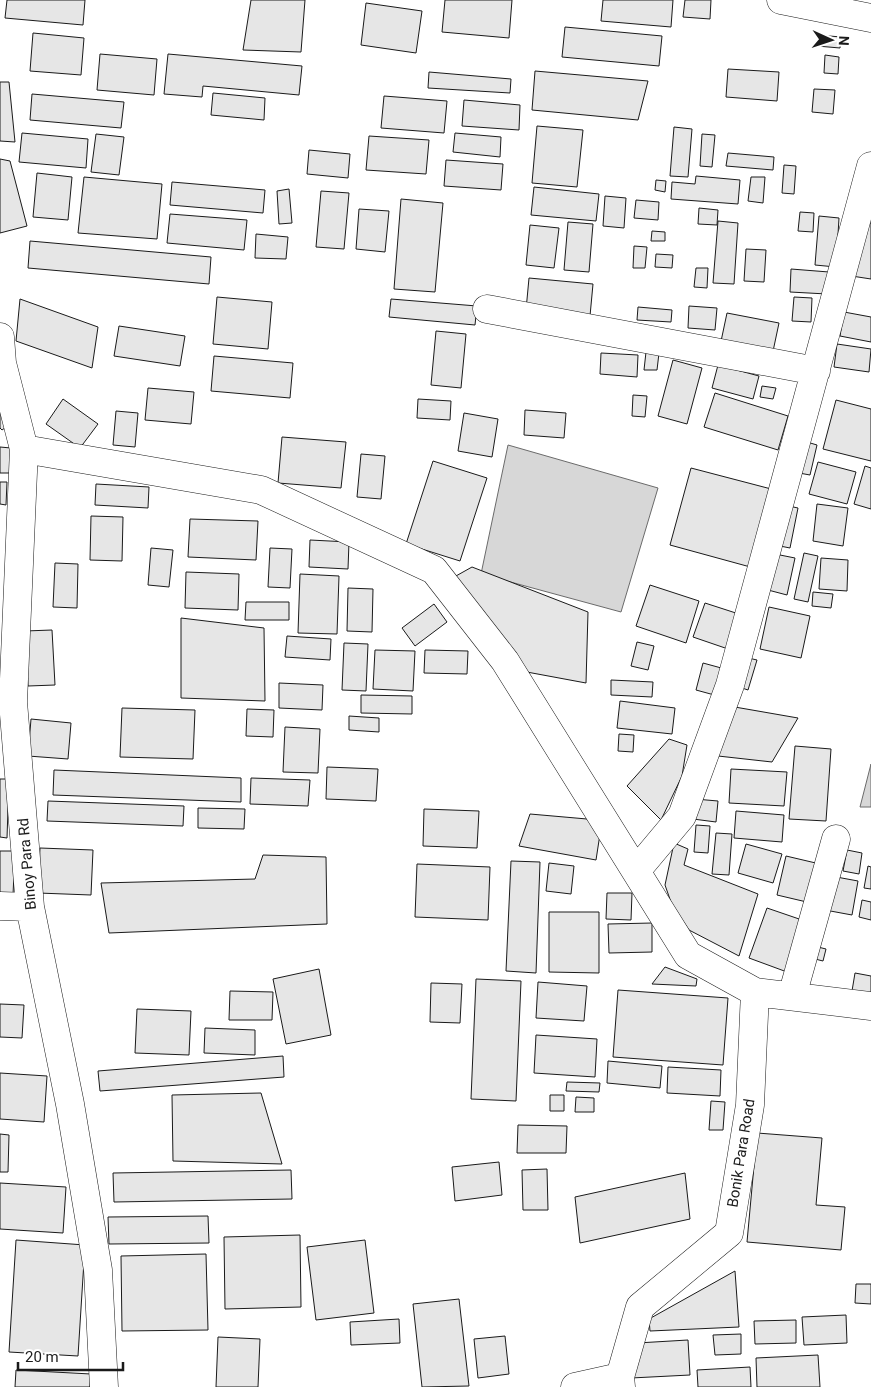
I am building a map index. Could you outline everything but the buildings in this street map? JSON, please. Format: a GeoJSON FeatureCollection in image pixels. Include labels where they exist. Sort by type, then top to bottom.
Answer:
{"type":"FeatureCollection","features":[{"type":"Feature","properties":{"kind":"street"},"geometry":{"type":"LineString","coordinates":[[790,1],[871,18]]}},
{"type":"Feature","properties":{"kind":"street"},"geometry":{"type":"LineString","coordinates":[[636,871],[682,816],[730,685],[871,166]]}},
{"type":"Feature","properties":{"kind":"street"},"geometry":{"type":"LineString","coordinates":[[487,309],[816,371]]}},
{"type":"Feature","properties":{"kind":"street","name":"Binoy Para Rd"},"geometry":{"type":"LineString","coordinates":[[1,354],[24,449],[14,702],[30,907],[70,1104],[98,1270],[104,1387]]}},
{"type":"Feature","properties":{"kind":"street"},"geometry":{"type":"LineString","coordinates":[[24,449],[261,490],[434,570],[505,661],[688,955],[755,992],[871,1006]]}},
{"type":"Feature","properties":{"kind":"street"},"geometry":{"type":"LineString","coordinates":[[792,996],[836,839]]}},
{"type":"Feature","properties":{"kind":"street"},"geometry":{"type":"LineString","coordinates":[[0,906],[30,907]]}},
{"type":"Feature","properties":{"kind":"street","name":"Bonik Para Road"},"geometry":{"type":"LineString","coordinates":[[621,1382],[640,1307],[729,1233],[750,1105],[755,992]]}},
{"type":"Feature","properties":{"kind":"street"},"geometry":{"type":"LineString","coordinates":[[575,1387],[621,1382]]}},
{"type":"Feature","properties":{"kind":"shaded area"},"geometry":{"type":"Polygon","coordinates":[[[508,445],[658,488],[621,612],[481,574],[508,445]]]}},
{"type":"Feature","properties":{"kind":"shaded area"},"geometry":{"type":"Polygon","coordinates":[[[871,764],[871,807],[860,807],[871,764]]]}}]}
